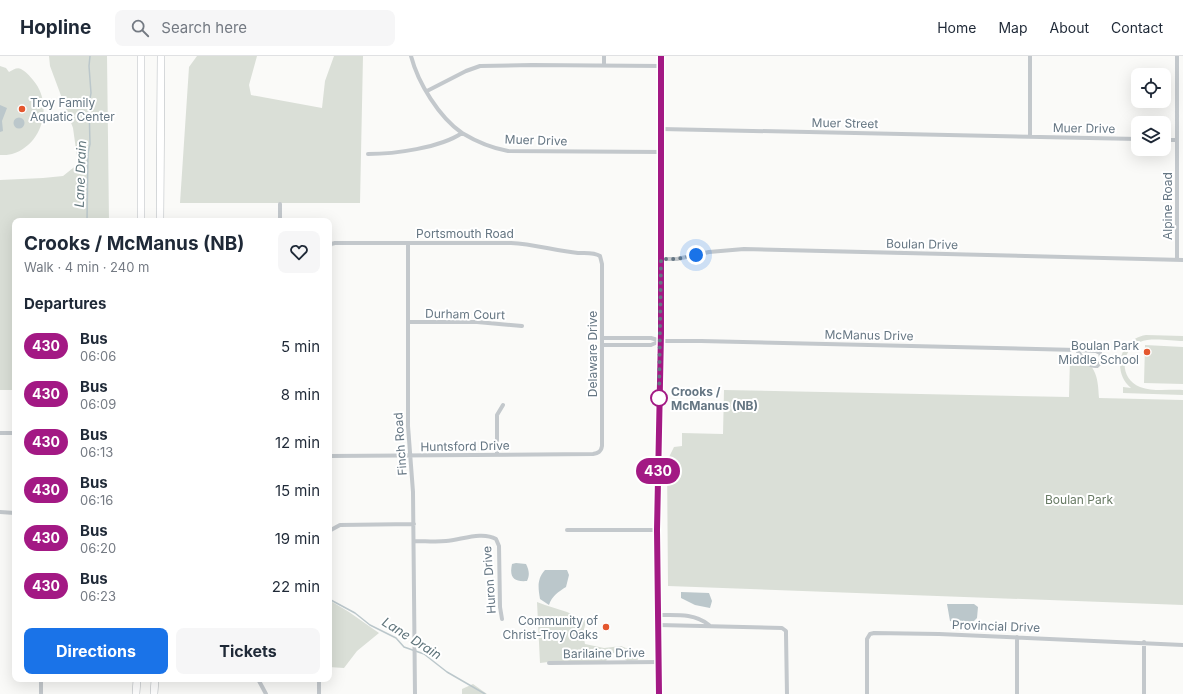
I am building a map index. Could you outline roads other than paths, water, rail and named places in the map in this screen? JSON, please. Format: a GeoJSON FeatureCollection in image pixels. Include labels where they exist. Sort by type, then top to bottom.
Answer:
{"type":"FeatureCollection","features":[{"type":"Feature","properties":{"kind":"highway"},"geometry":{"type":"LineString","coordinates":[[141,56],[141,218]]}},
{"type":"Feature","properties":{"kind":"highway"},"geometry":{"type":"LineString","coordinates":[[160,218],[161,56]]}},
{"type":"Feature","properties":{"kind":"highway"},"geometry":{"type":"LineString","coordinates":[[136,694],[137,682]]}},
{"type":"Feature","properties":{"kind":"highway"},"geometry":{"type":"LineString","coordinates":[[154,694],[155,682]]}},
{"type":"Feature","properties":{"kind":"main road"},"geometry":{"type":"LineString","coordinates":[[659,694],[657,530],[661,259],[661,56]]}},
{"type":"Feature","properties":{"kind":"street","name":"Muer Drive"},"geometry":{"type":"LineString","coordinates":[[411,56],[416,71],[440,112],[456,129],[474,141],[487,146],[508,151],[661,152]]}},
{"type":"Feature","properties":{"kind":"street"},"geometry":{"type":"LineString","coordinates":[[604,56],[604,66]]}},
{"type":"Feature","properties":{"kind":"street"},"geometry":{"type":"LineString","coordinates":[[1030,56],[1030,137]]}},
{"type":"Feature","properties":{"kind":"street","name":"Alpine Road"},"geometry":{"type":"LineString","coordinates":[[1177,56],[1177,260]]}},
{"type":"Feature","properties":{"kind":"street"},"geometry":{"type":"LineString","coordinates":[[427,91],[466,71],[480,66],[661,66]]}},
{"type":"Feature","properties":{"kind":"street","name":"Muer Street"},"geometry":{"type":"LineString","coordinates":[[661,129],[1030,137]]}},
{"type":"Feature","properties":{"kind":"street"},"geometry":{"type":"LineString","coordinates":[[368,154],[396,152],[422,147],[451,139],[462,133]]}},
{"type":"Feature","properties":{"kind":"street","name":"Muer Drive"},"geometry":{"type":"LineString","coordinates":[[1030,137],[1131,139]]}},
{"type":"Feature","properties":{"kind":"street"},"geometry":{"type":"LineString","coordinates":[[1171,140],[1177,140]]}},
{"type":"Feature","properties":{"kind":"street"},"geometry":{"type":"LineString","coordinates":[[280,204],[280,218]]}},
{"type":"Feature","properties":{"kind":"street","name":"Portsmouth Road"},"geometry":{"type":"LineString","coordinates":[[332,245],[335,243],[511,242],[600,256]]}},
{"type":"Feature","properties":{"kind":"street","name":"Finch Road"},"geometry":{"type":"LineString","coordinates":[[408,243],[408,426],[414,524],[415,694]]}},
{"type":"Feature","properties":{"kind":"street","name":"Boulan Drive"},"geometry":{"type":"LineString","coordinates":[[661,259],[682,259],[718,251],[744,250],[1183,260]]}},
{"type":"Feature","properties":{"kind":"street","name":"Delaware Drive"},"geometry":{"type":"LineString","coordinates":[[600,256],[602,264],[602,446],[600,451]]}},
{"type":"Feature","properties":{"kind":"street","name":"Durham Court"},"geometry":{"type":"LineString","coordinates":[[408,322],[477,322],[522,326]]}},
{"type":"Feature","properties":{"kind":"street"},"geometry":{"type":"LineString","coordinates":[[602,338],[651,338],[660,341]]}},
{"type":"Feature","properties":{"kind":"street"},"geometry":{"type":"LineString","coordinates":[[602,345],[651,345],[660,341]]}},
{"type":"Feature","properties":{"kind":"street","name":"McManus Drive"},"geometry":{"type":"LineString","coordinates":[[660,341],[1076,350],[1096,351],[1100,353],[1102,360],[1097,366],[1091,366],[1076,350]]}},
{"type":"Feature","properties":{"kind":"street"},"geometry":{"type":"LineString","coordinates":[[497,455],[497,415],[503,405]]}},
{"type":"Feature","properties":{"kind":"street"},"geometry":{"type":"LineString","coordinates":[[0,433],[12,433]]}},
{"type":"Feature","properties":{"kind":"street","name":"Huntsford Drive"},"geometry":{"type":"LineString","coordinates":[[332,456],[593,454],[600,451]]}},
{"type":"Feature","properties":{"kind":"street"},"geometry":{"type":"LineString","coordinates":[[0,512],[12,513]]}},
{"type":"Feature","properties":{"kind":"street"},"geometry":{"type":"LineString","coordinates":[[332,529],[340,525],[414,524]]}},
{"type":"Feature","properties":{"kind":"street"},"geometry":{"type":"LineString","coordinates":[[567,530],[657,530]]}},
{"type":"Feature","properties":{"kind":"street","name":"Huron Drive"},"geometry":{"type":"LineString","coordinates":[[414,541],[447,541],[467,537],[489,536],[496,539],[499,546],[500,607],[502,619]]}},
{"type":"Feature","properties":{"kind":"street"},"geometry":{"type":"LineString","coordinates":[[658,615],[694,617],[703,620],[709,625]]}},
{"type":"Feature","properties":{"kind":"street"},"geometry":{"type":"LineString","coordinates":[[658,625],[709,625],[782,628],[786,631],[787,694]]}},
{"type":"Feature","properties":{"kind":"street","name":"Provincial Drive"},"geometry":{"type":"LineString","coordinates":[[867,694],[867,639],[871,633],[915,633],[1183,644]]}},
{"type":"Feature","properties":{"kind":"street"},"geometry":{"type":"LineString","coordinates":[[1017,637],[1017,694]]}},
{"type":"Feature","properties":{"kind":"street"},"geometry":{"type":"LineString","coordinates":[[1144,642],[1144,694]]}},
{"type":"Feature","properties":{"kind":"street","name":"Barilaine Drive"},"geometry":{"type":"LineString","coordinates":[[549,664],[658,662]]}},
{"type":"Feature","properties":{"kind":"street"},"geometry":{"type":"LineString","coordinates":[[41,682],[41,694]]}},
{"type":"Feature","properties":{"kind":"street"},"geometry":{"type":"LineString","coordinates":[[260,682],[266,694]]}},
{"type":"Feature","properties":{"kind":"street"},"geometry":{"type":"LineString","coordinates":[[319,682],[319,694]]}},
{"type":"Feature","properties":{"kind":"waterway","name":"Lane Drain"},"geometry":{"type":"LineString","coordinates":[[87,218],[88,153],[90,144],[89,105],[91,93],[89,66],[90,56]]}},
{"type":"Feature","properties":{"kind":"waterway","name":"Lane Drain"},"geometry":{"type":"LineString","coordinates":[[332,601],[355,613],[370,625],[396,638],[404,647],[424,654],[447,672],[485,694]]}},
{"type":"Feature","properties":{"kind":"place","name":"Troy Family Aquatic Center"},"geometry":{"type":"Point","coordinates":[22,109]}},
{"type":"Feature","properties":{"kind":"place","name":"Boulan Park Middle School"},"geometry":{"type":"Point","coordinates":[1147,352]}},
{"type":"Feature","properties":{"kind":"place","name":"Crooks / McManus (NB)"},"geometry":{"type":"Point","coordinates":[659,398]}},
{"type":"Feature","properties":{"kind":"place","name":"Community of Christ-Troy Oaks"},"geometry":{"type":"Point","coordinates":[606,627]}},
{"type":"Feature","properties":{"kind":"park label","name":"Boulan Park"},"geometry":{"type":"Point","coordinates":[1079,499]}}]}
